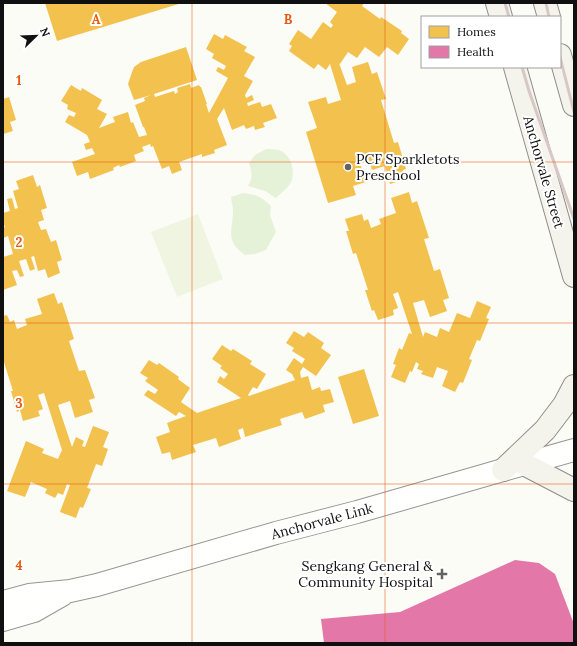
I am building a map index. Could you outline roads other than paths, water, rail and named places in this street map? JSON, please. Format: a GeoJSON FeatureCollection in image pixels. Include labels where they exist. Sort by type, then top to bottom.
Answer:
{"type":"FeatureCollection","features":[{"type":"Feature","properties":{"kind":"street"},"geometry":{"type":"LineString","coordinates":[[497,3],[501,16]]}},
{"type":"Feature","properties":{"kind":"street"},"geometry":{"type":"LineString","coordinates":[[545,3],[549,16]]}},
{"type":"Feature","properties":{"kind":"street"},"geometry":{"type":"LineString","coordinates":[[561,59],[574,105]]}},
{"type":"Feature","properties":{"kind":"street","name":"Anchorvale Street"},"geometry":{"type":"LineString","coordinates":[[515,68],[574,276]]}},
{"type":"Feature","properties":{"kind":"street"},"geometry":{"type":"LineString","coordinates":[[502,470],[545,430],[564,405],[574,386]]}},
{"type":"Feature","properties":{"kind":"street","name":"Anchorvale Link"},"geometry":{"type":"LineString","coordinates":[[3,602],[29,595],[70,591],[97,585],[574,450]]}},
{"type":"Feature","properties":{"kind":"street"},"geometry":{"type":"LineString","coordinates":[[524,464],[574,490]]}},
{"type":"Feature","properties":{"kind":"street","name":"Anchorvale Link"},"geometry":{"type":"LineString","coordinates":[[3,620],[34,611],[70,591]]}},
{"type":"Feature","properties":{"kind":"railway"},"geometry":{"type":"LineString","coordinates":[[505,3],[509,16]]}},
{"type":"Feature","properties":{"kind":"railway"},"geometry":{"type":"LineString","coordinates":[[546,3],[549,16]]}},
{"type":"Feature","properties":{"kind":"railway"},"geometry":{"type":"LineString","coordinates":[[561,61],[574,112]]}},
{"type":"Feature","properties":{"kind":"railway"},"geometry":{"type":"LineString","coordinates":[[522,68],[574,219]]}},
{"type":"Feature","properties":{"kind":"place","name":"PCF Sparkletots Preschool"},"geometry":{"type":"Point","coordinates":[348,167]}},
{"type":"Feature","properties":{"kind":"place","name":"Sengkang General & Community Hospital"},"geometry":{"type":"Point","coordinates":[442,574]}}]}
